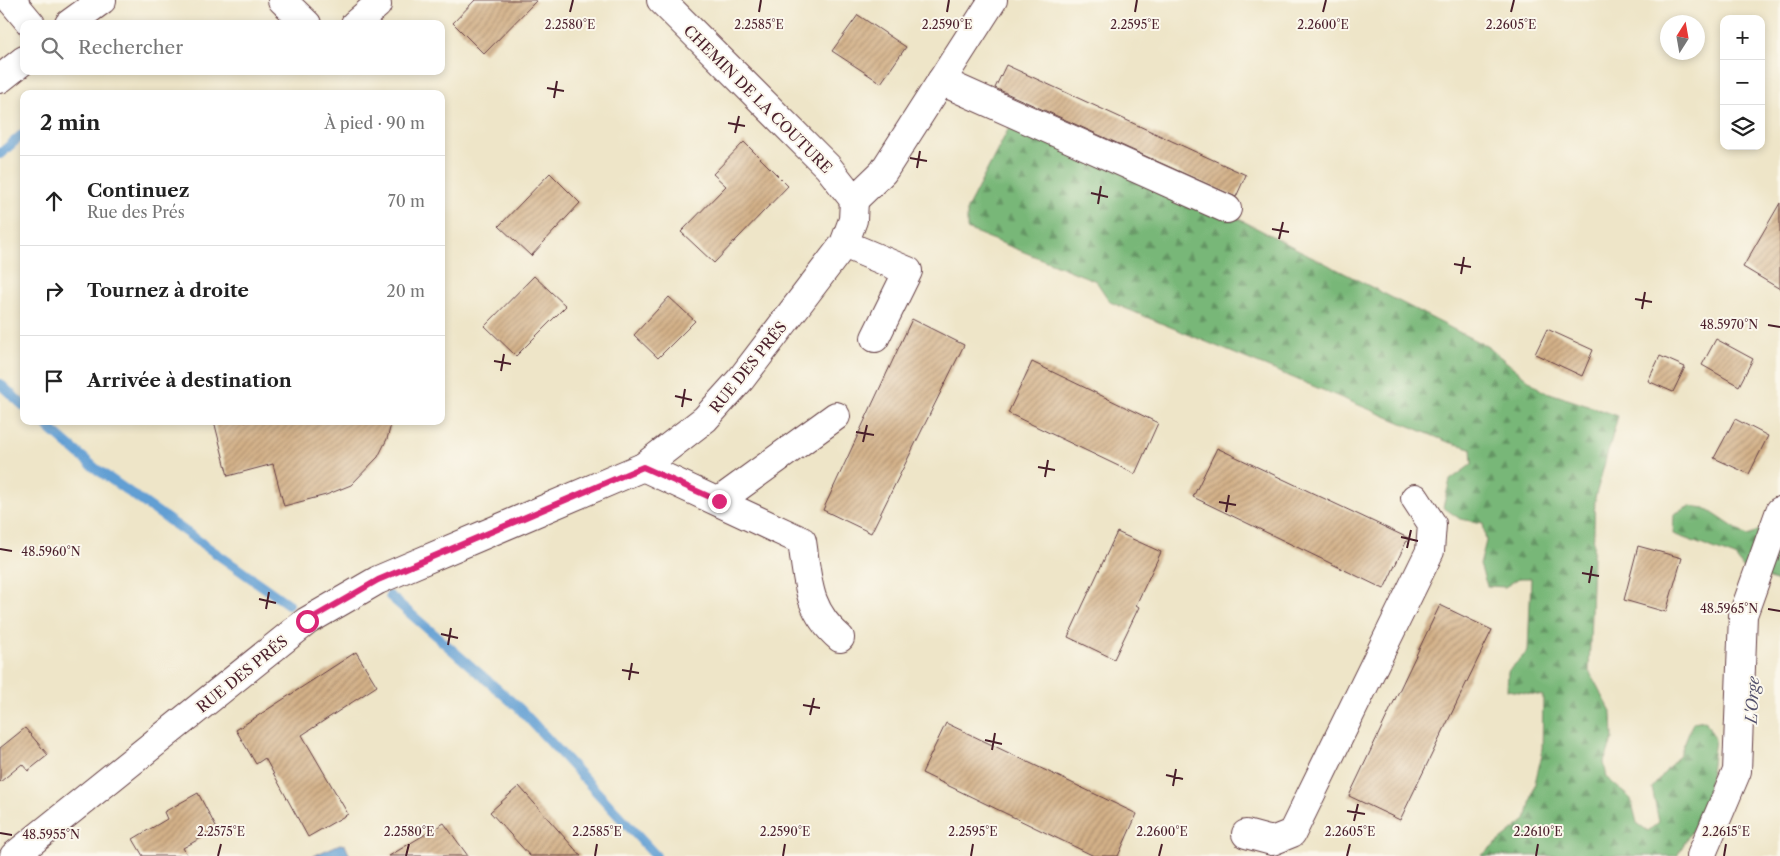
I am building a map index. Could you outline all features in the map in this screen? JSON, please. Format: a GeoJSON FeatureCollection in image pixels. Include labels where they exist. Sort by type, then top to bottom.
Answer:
{"type":"FeatureCollection","features":[{"type":"Feature","properties":{"kind":"street"},"geometry":{"type":"LineString","coordinates":[[11,0],[28,20]]}},
{"type":"Feature","properties":{"kind":"street"},"geometry":{"type":"LineString","coordinates":[[75,20],[102,0]]}},
{"type":"Feature","properties":{"kind":"street"},"geometry":{"type":"LineString","coordinates":[[282,0],[303,20]]}},
{"type":"Feature","properties":{"kind":"street","name":"CHEMIN DE LA COUTURE"},"geometry":{"type":"LineString","coordinates":[[661,0],[828,167],[854,200]]}},
{"type":"Feature","properties":{"kind":"street"},"geometry":{"type":"LineString","coordinates":[[854,200],[883,172],[993,0]]}},
{"type":"Feature","properties":{"kind":"street"},"geometry":{"type":"LineString","coordinates":[[360,20],[377,5]]}},
{"type":"Feature","properties":{"kind":"street"},"geometry":{"type":"LineString","coordinates":[[0,79],[20,63]]}},
{"type":"Feature","properties":{"kind":"street"},"geometry":{"type":"LineString","coordinates":[[941,81],[1227,209]]}},
{"type":"Feature","properties":{"kind":"street","name":"RUE DES PRÉS"},"geometry":{"type":"LineString","coordinates":[[14,856],[307,621],[378,580],[643,467],[705,418],[741,379],[844,244],[853,220],[854,200]]}},
{"type":"Feature","properties":{"kind":"street"},"geometry":{"type":"LineString","coordinates":[[844,244],[908,271],[875,338]]}},
{"type":"Feature","properties":{"kind":"street"},"geometry":{"type":"LineString","coordinates":[[719,501],[836,416]]}},
{"type":"Feature","properties":{"kind":"street"},"geometry":{"type":"LineString","coordinates":[[643,467],[802,541],[814,606],[825,625],[840,638]]}},
{"type":"Feature","properties":{"kind":"street"},"geometry":{"type":"LineString","coordinates":[[1246,834],[1272,842],[1292,833],[1430,552],[1432,524],[1415,498]]}},
{"type":"Feature","properties":{"kind":"street"},"geometry":{"type":"LineString","coordinates":[[1702,856],[1737,771],[1743,615],[1780,511]]}},
{"type":"Feature","properties":{"kind":"green space"},"geometry":{"type":"Polygon","coordinates":[[[1012,122],[1235,217],[1488,347],[1541,390],[1618,416],[1595,498],[1589,671],[1612,713],[1613,739],[1604,762],[1607,778],[1631,799],[1637,823],[1648,831],[1659,822],[1652,788],[1680,754],[1693,722],[1705,720],[1715,739],[1707,804],[1677,856],[1481,856],[1526,820],[1542,754],[1543,696],[1507,690],[1508,671],[1528,651],[1531,578],[1519,578],[1505,587],[1487,586],[1480,565],[1486,541],[1483,523],[1460,519],[1443,507],[1450,480],[1472,464],[1471,448],[1448,442],[1110,302],[1096,281],[967,229],[967,209],[1012,122]]]}},
{"type":"Feature","properties":{"kind":"green space"},"geometry":{"type":"Polygon","coordinates":[[[1780,496],[1780,582],[1747,573],[1735,557],[1673,534],[1674,514],[1690,506],[1705,508],[1747,536],[1753,534],[1759,530],[1771,514],[1780,496]]]}},
{"type":"Feature","properties":{"kind":"water"},"geometry":{"type":"Polygon","coordinates":[[[340,844],[345,845],[350,856],[313,856],[340,844]]]}},
{"type":"Feature","properties":{"kind":"building"},"geometry":{"type":"Polygon","coordinates":[[[475,0],[537,0],[484,54],[453,23],[475,0]]]}},
{"type":"Feature","properties":{"kind":"building"},"geometry":{"type":"Polygon","coordinates":[[[858,15],[906,47],[881,83],[832,51],[858,15]]]}},
{"type":"Feature","properties":{"kind":"building"},"geometry":{"type":"Polygon","coordinates":[[[1006,65],[1246,175],[1236,197],[995,88],[1006,65]]]}},
{"type":"Feature","properties":{"kind":"building"},"geometry":{"type":"Polygon","coordinates":[[[744,142],[788,186],[714,263],[681,232],[726,186],[713,174],[744,142]]]}},
{"type":"Feature","properties":{"kind":"building"},"geometry":{"type":"Polygon","coordinates":[[[550,173],[580,203],[531,256],[499,226],[550,173]]]}},
{"type":"Feature","properties":{"kind":"building"},"geometry":{"type":"Polygon","coordinates":[[[1780,203],[1780,289],[1743,267],[1780,203]]]}},
{"type":"Feature","properties":{"kind":"building"},"geometry":{"type":"Polygon","coordinates":[[[534,276],[566,306],[516,356],[485,326],[534,276]]]}},
{"type":"Feature","properties":{"kind":"building"},"geometry":{"type":"Polygon","coordinates":[[[669,297],[695,321],[658,358],[634,335],[669,297]]]}},
{"type":"Feature","properties":{"kind":"building"},"geometry":{"type":"Polygon","coordinates":[[[912,319],[964,345],[871,533],[823,510],[912,319]]]}},
{"type":"Feature","properties":{"kind":"building"},"geometry":{"type":"Polygon","coordinates":[[[1547,329],[1593,350],[1582,376],[1535,354],[1547,329]]]}},
{"type":"Feature","properties":{"kind":"building"},"geometry":{"type":"Polygon","coordinates":[[[1716,339],[1753,359],[1739,386],[1702,365],[1716,339]]]}},
{"type":"Feature","properties":{"kind":"building"},"geometry":{"type":"Polygon","coordinates":[[[1660,356],[1685,367],[1673,392],[1648,381],[1660,356]]]}},
{"type":"Feature","properties":{"kind":"building"},"geometry":{"type":"Polygon","coordinates":[[[1032,362],[1158,423],[1135,474],[1008,413],[1032,362]]]}},
{"type":"Feature","properties":{"kind":"building"},"geometry":{"type":"Polygon","coordinates":[[[1735,419],[1768,436],[1749,474],[1714,458],[1735,419]]]}},
{"type":"Feature","properties":{"kind":"building"},"geometry":{"type":"Polygon","coordinates":[[[215,425],[391,425],[387,439],[378,457],[351,485],[326,495],[284,506],[273,464],[228,476],[215,425]]]}},
{"type":"Feature","properties":{"kind":"building"},"geometry":{"type":"Polygon","coordinates":[[[1217,448],[1408,538],[1384,589],[1193,497],[1217,448]]]}},
{"type":"Feature","properties":{"kind":"building"},"geometry":{"type":"Polygon","coordinates":[[[1117,532],[1161,552],[1136,605],[1139,607],[1114,659],[1068,637],[1117,532]]]}},
{"type":"Feature","properties":{"kind":"building"},"geometry":{"type":"Polygon","coordinates":[[[1638,546],[1682,558],[1666,612],[1624,600],[1638,546]]]}},
{"type":"Feature","properties":{"kind":"building"},"geometry":{"type":"Polygon","coordinates":[[[1440,605],[1492,630],[1400,820],[1349,796],[1440,605]]]}},
{"type":"Feature","properties":{"kind":"building"},"geometry":{"type":"Polygon","coordinates":[[[356,652],[377,686],[302,735],[348,814],[308,837],[265,758],[256,764],[236,730],[356,652]]]}},
{"type":"Feature","properties":{"kind":"building"},"geometry":{"type":"Polygon","coordinates":[[[946,723],[1137,814],[1118,856],[1094,856],[922,773],[946,723]]]}},
{"type":"Feature","properties":{"kind":"building"},"geometry":{"type":"Polygon","coordinates":[[[25,728],[48,755],[28,771],[22,764],[0,782],[0,748],[25,728]]]}},
{"type":"Feature","properties":{"kind":"building"},"geometry":{"type":"Polygon","coordinates":[[[519,786],[581,856],[530,856],[490,812],[519,786]]]}},
{"type":"Feature","properties":{"kind":"building"},"geometry":{"type":"Polygon","coordinates":[[[198,793],[217,829],[183,848],[188,856],[143,856],[133,839],[167,819],[164,812],[198,793]]]}},
{"type":"Feature","properties":{"kind":"building"},"geometry":{"type":"Polygon","coordinates":[[[444,823],[468,856],[389,856],[444,823]]]}},
{"type":"Feature","properties":{"kind":"waterway"},"geometry":{"type":"LineString","coordinates":[[0,154],[20,136]]}},
{"type":"Feature","properties":{"kind":"waterway"},"geometry":{"type":"LineString","coordinates":[[0,384],[20,402]]}},
{"type":"Feature","properties":{"kind":"waterway"},"geometry":{"type":"LineString","coordinates":[[46,425],[95,468],[288,604]]}},
{"type":"Feature","properties":{"kind":"waterway"},"geometry":{"type":"LineString","coordinates":[[390,596],[519,708],[656,856]]}},
{"type":"Feature","properties":{"kind":"route"},"geometry":{"type":"LineString","coordinates":[[307,621],[378,580],[643,467],[719,501]]}},
{"type":"Feature","properties":{"kind":"water label","name":"L'Orge"},"geometry":{"type":"Point","coordinates":[1752,700]}}]}
